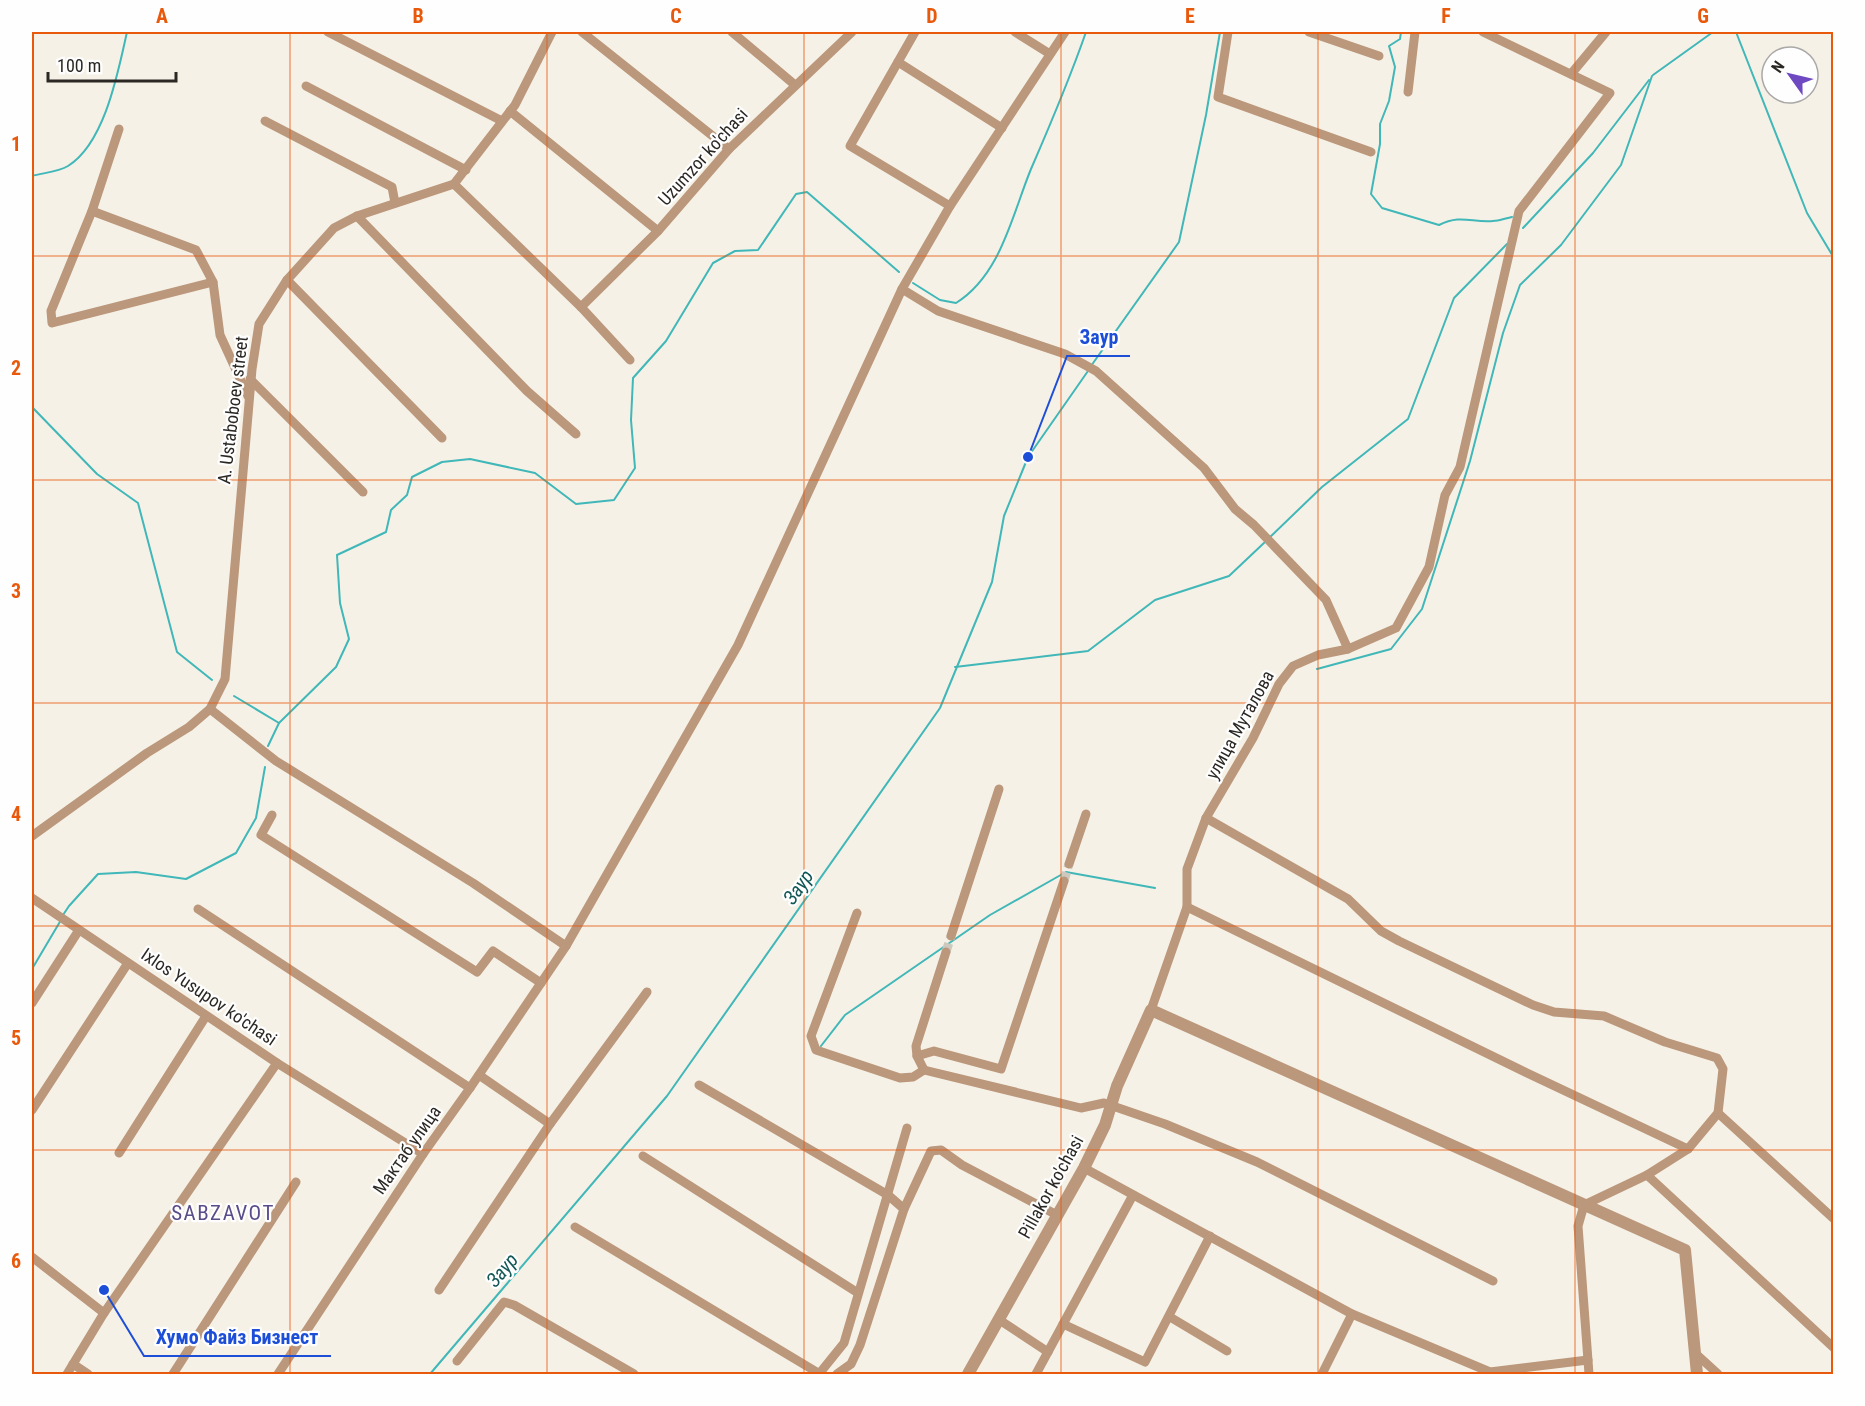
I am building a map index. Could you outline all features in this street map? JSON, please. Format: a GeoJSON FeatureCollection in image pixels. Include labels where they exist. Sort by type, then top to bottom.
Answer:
{"type":"FeatureCollection","features":[{"type":"Feature","properties":{"kind":"street"},"geometry":{"type":"LineString","coordinates":[[328,32],[502,121]]}},
{"type":"Feature","properties":{"kind":"street"},"geometry":{"type":"LineString","coordinates":[[552,32],[510,111],[454,184],[581,307],[630,360]]}},
{"type":"Feature","properties":{"kind":"street"},"geometry":{"type":"LineString","coordinates":[[582,32],[729,149]]}},
{"type":"Feature","properties":{"kind":"street"},"geometry":{"type":"LineString","coordinates":[[732,32],[795,85]]}},
{"type":"Feature","properties":{"kind":"street","name":"Uzumzor ko'chasi"},"geometry":{"type":"LineString","coordinates":[[581,307],[658,231],[729,149],[852,32]]}},
{"type":"Feature","properties":{"kind":"street"},"geometry":{"type":"LineString","coordinates":[[915,32],[850,146],[950,206]]}},
{"type":"Feature","properties":{"kind":"street"},"geometry":{"type":"LineString","coordinates":[[1015,32],[1050,54]]}},
{"type":"Feature","properties":{"kind":"street","name":"Мактаб улица"},"geometry":{"type":"LineString","coordinates":[[278,1374],[423,1154],[566,946],[738,645],[902,289],[950,206],[1065,32]]}},
{"type":"Feature","properties":{"kind":"street"},"geometry":{"type":"LineString","coordinates":[[1228,32],[1218,97],[1371,152]]}},
{"type":"Feature","properties":{"kind":"street"},"geometry":{"type":"LineString","coordinates":[[1309,32],[1379,56]]}},
{"type":"Feature","properties":{"kind":"street"},"geometry":{"type":"LineString","coordinates":[[1408,92],[1415,32]]}},
{"type":"Feature","properties":{"kind":"street"},"geometry":{"type":"LineString","coordinates":[[1484,32],[1572,74],[1606,32]]}},
{"type":"Feature","properties":{"kind":"street"},"geometry":{"type":"LineString","coordinates":[[898,62],[1002,128]]}},
{"type":"Feature","properties":{"kind":"street","name":"улица Муталова"},"geometry":{"type":"LineString","coordinates":[[1151,1010],[1187,907],[1187,869],[1206,818],[1253,738],[1279,684],[1293,666],[1318,655],[1348,649],[1396,628],[1429,567],[1445,495],[1460,467],[1519,211],[1610,93],[1572,74]]}},
{"type":"Feature","properties":{"kind":"street"},"geometry":{"type":"LineString","coordinates":[[306,86],[466,170]]}},
{"type":"Feature","properties":{"kind":"street"},"geometry":{"type":"LineString","coordinates":[[510,111],[658,231]]}},
{"type":"Feature","properties":{"kind":"street"},"geometry":{"type":"LineString","coordinates":[[265,121],[392,187],[395,203]]}},
{"type":"Feature","properties":{"kind":"street"},"geometry":{"type":"LineString","coordinates":[[119,129],[92,211],[53,306],[52,323],[213,282]]}},
{"type":"Feature","properties":{"kind":"street","name":"A. Ustaboboev street"},"geometry":{"type":"LineString","coordinates":[[32,836],[147,753],[189,727],[210,709],[225,679],[250,379],[259,324],[286,280],[334,228],[357,216],[454,184]]}},
{"type":"Feature","properties":{"kind":"street"},"geometry":{"type":"LineString","coordinates":[[92,211],[196,250],[213,282],[220,335],[248,396]]}},
{"type":"Feature","properties":{"kind":"street"},"geometry":{"type":"LineString","coordinates":[[357,216],[527,391],[576,434]]}},
{"type":"Feature","properties":{"kind":"street"},"geometry":{"type":"LineString","coordinates":[[286,280],[442,438]]}},
{"type":"Feature","properties":{"kind":"street"},"geometry":{"type":"LineString","coordinates":[[902,289],[938,311],[1065,354],[1096,371],[1204,468],[1235,509],[1254,525],[1326,600],[1348,649]]}},
{"type":"Feature","properties":{"kind":"street"},"geometry":{"type":"LineString","coordinates":[[250,379],[363,492]]}},
{"type":"Feature","properties":{"kind":"street"},"geometry":{"type":"LineString","coordinates":[[210,709],[276,761],[473,883],[566,946]]}},
{"type":"Feature","properties":{"kind":"street"},"geometry":{"type":"LineString","coordinates":[[951,936],[999,789]]}},
{"type":"Feature","properties":{"kind":"street"},"geometry":{"type":"LineString","coordinates":[[1069,864],[1086,814]]}},
{"type":"Feature","properties":{"kind":"street"},"geometry":{"type":"LineString","coordinates":[[272,815],[261,835],[467,966],[477,972],[493,951],[541,982]]}},
{"type":"Feature","properties":{"kind":"street"},"geometry":{"type":"LineString","coordinates":[[1206,818],[1348,899],[1381,931],[1520,1000],[1554,1012],[1604,1016],[1665,1042],[1717,1058],[1723,1069],[1718,1113],[1688,1149],[1647,1175],[1584,1205],[1578,1226],[1589,1374]]}},
{"type":"Feature","properties":{"kind":"street"},"geometry":{"type":"LineString","coordinates":[[917,1056],[934,1051],[1001,1069],[1064,881]]}},
{"type":"Feature","properties":{"kind":"street","name":"Ixlos Yusupov ko'chasi"},"geometry":{"type":"LineString","coordinates":[[32,898],[277,1064],[104,1313],[67,1374]]}},
{"type":"Feature","properties":{"kind":"street"},"geometry":{"type":"LineString","coordinates":[[1187,907],[1527,1074],[1688,1149]]}},
{"type":"Feature","properties":{"kind":"street"},"geometry":{"type":"LineString","coordinates":[[198,909],[470,1088]]}},
{"type":"Feature","properties":{"kind":"street"},"geometry":{"type":"LineString","coordinates":[[857,913],[811,1036],[816,1050],[900,1078],[913,1077],[924,1070],[1082,1108],[1104,1103],[1165,1124],[1257,1162],[1493,1281]]}},
{"type":"Feature","properties":{"kind":"street"},"geometry":{"type":"LineString","coordinates":[[32,1003],[79,930]]}},
{"type":"Feature","properties":{"kind":"street"},"geometry":{"type":"LineString","coordinates":[[924,1070],[917,1056],[916,1046],[946,952]]}},
{"type":"Feature","properties":{"kind":"street"},"geometry":{"type":"LineString","coordinates":[[32,1110],[128,963]]}},
{"type":"Feature","properties":{"kind":"street"},"geometry":{"type":"LineString","coordinates":[[439,1290],[550,1124],[647,992]]}},
{"type":"Feature","properties":{"kind":"street"},"geometry":{"type":"LineString","coordinates":[[1151,1010],[1685,1250],[1697,1374]]}},
{"type":"Feature","properties":{"kind":"street","name":"Pillakor ko'chasi"},"geometry":{"type":"LineString","coordinates":[[968,1374],[1084,1168],[1151,1010]]}},
{"type":"Feature","properties":{"kind":"street"},"geometry":{"type":"LineString","coordinates":[[119,1153],[207,1016]]}},
{"type":"Feature","properties":{"kind":"street"},"geometry":{"type":"LineString","coordinates":[[277,1064],[423,1154]]}},
{"type":"Feature","properties":{"kind":"street"},"geometry":{"type":"LineString","coordinates":[[479,1075],[550,1124]]}},
{"type":"Feature","properties":{"kind":"street"},"geometry":{"type":"LineString","coordinates":[[699,1085],[888,1195],[904,1209]]}},
{"type":"Feature","properties":{"kind":"street"},"geometry":{"type":"LineString","coordinates":[[1718,1113],[1833,1219]]}},
{"type":"Feature","properties":{"kind":"street"},"geometry":{"type":"LineString","coordinates":[[575,1227],[819,1374],[844,1343],[907,1128]]}},
{"type":"Feature","properties":{"kind":"street"},"geometry":{"type":"LineString","coordinates":[[837,1374],[851,1364],[861,1345],[904,1209],[931,1151],[940,1150],[962,1165],[1057,1215]]}},
{"type":"Feature","properties":{"kind":"street"},"geometry":{"type":"LineString","coordinates":[[643,1156],[858,1293]]}},
{"type":"Feature","properties":{"kind":"street"},"geometry":{"type":"LineString","coordinates":[[1084,1168],[1352,1314],[1490,1373],[1588,1360]]}},
{"type":"Feature","properties":{"kind":"street"},"geometry":{"type":"LineString","coordinates":[[1647,1175],[1833,1347]]}},
{"type":"Feature","properties":{"kind":"street"},"geometry":{"type":"LineString","coordinates":[[173,1374],[296,1182]]}},
{"type":"Feature","properties":{"kind":"street"},"geometry":{"type":"LineString","coordinates":[[1036,1374],[1132,1195]]}},
{"type":"Feature","properties":{"kind":"street"},"geometry":{"type":"LineString","coordinates":[[1063,1324],[1145,1362],[1210,1236]]}},
{"type":"Feature","properties":{"kind":"street"},"geometry":{"type":"LineString","coordinates":[[33,1261],[104,1313]]}},
{"type":"Feature","properties":{"kind":"street"},"geometry":{"type":"LineString","coordinates":[[457,1360],[504,1302],[514,1305],[634,1374]]}},
{"type":"Feature","properties":{"kind":"street"},"geometry":{"type":"LineString","coordinates":[[1322,1374],[1352,1314]]}},
{"type":"Feature","properties":{"kind":"street"},"geometry":{"type":"LineString","coordinates":[[1170,1317],[1227,1351]]}},
{"type":"Feature","properties":{"kind":"street"},"geometry":{"type":"LineString","coordinates":[[998,1319],[1048,1352]]}},
{"type":"Feature","properties":{"kind":"street"},"geometry":{"type":"LineString","coordinates":[[1695,1353],[1718,1374]]}},
{"type":"Feature","properties":{"kind":"street"},"geometry":{"type":"LineString","coordinates":[[74,1364],[88,1374]]}},
{"type":"Feature","properties":{"kind":"waterway"},"geometry":{"type":"LineString","coordinates":[[32,176],[68,166],[92,141],[108,105],[127,32]]}},
{"type":"Feature","properties":{"kind":"waterway"},"geometry":{"type":"LineString","coordinates":[[913,283],[940,300],[956,303],[984,277],[1011,224],[1086,32]]}},
{"type":"Feature","properties":{"kind":"waterway","name":"Заур"},"geometry":{"type":"LineString","coordinates":[[1091,366],[1179,242],[1206,115],[1220,32]]}},
{"type":"Feature","properties":{"kind":"waterway"},"geometry":{"type":"LineString","coordinates":[[1401,32],[1400,39],[1389,46],[1395,67],[1389,101],[1380,124],[1380,144],[1371,194],[1382,208],[1439,225],[1460,219],[1498,221],[1512,217]]}},
{"type":"Feature","properties":{"kind":"waterway"},"geometry":{"type":"LineString","coordinates":[[1653,75],[1713,32]]}},
{"type":"Feature","properties":{"kind":"waterway"},"geometry":{"type":"LineString","coordinates":[[1736,32],[1807,213],[1834,258]]}},
{"type":"Feature","properties":{"kind":"waterway"},"geometry":{"type":"LineString","coordinates":[[1317,669],[1391,649],[1422,609],[1470,461],[1503,333],[1520,285],[1561,245],[1621,165],[1652,76]]}},
{"type":"Feature","properties":{"kind":"waterway"},"geometry":{"type":"LineString","coordinates":[[1523,228],[1593,153],[1649,80]]}},
{"type":"Feature","properties":{"kind":"waterway"},"geometry":{"type":"LineString","coordinates":[[268,746],[279,723],[336,667],[349,639],[340,603],[337,555],[386,532],[391,510],[407,495],[412,477],[442,462],[470,459],[535,473],[576,504],[614,500],[635,468],[631,420],[633,378],[666,341],[713,263],[735,251],[758,250],[796,194],[807,192],[899,272]]}},
{"type":"Feature","properties":{"kind":"waterway"},"geometry":{"type":"LineString","coordinates":[[1269,538],[1322,487],[1408,419],[1454,298],[1507,244]]}},
{"type":"Feature","properties":{"kind":"waterway","name":"Заур"},"geometry":{"type":"LineString","coordinates":[[430,1374],[667,1096],[940,708],[992,582],[1004,516],[1028,457],[1088,371]]}},
{"type":"Feature","properties":{"kind":"waterway"},"geometry":{"type":"LineString","coordinates":[[32,407],[97,474],[138,503],[177,652],[212,680]]}},
{"type":"Feature","properties":{"kind":"waterway"},"geometry":{"type":"LineString","coordinates":[[955,667],[1088,651],[1155,600],[1229,576],[1265,542]]}},
{"type":"Feature","properties":{"kind":"waterway"},"geometry":{"type":"LineString","coordinates":[[234,696],[279,723]]}},
{"type":"Feature","properties":{"kind":"waterway"},"geometry":{"type":"LineString","coordinates":[[63,915],[98,874],[136,872],[186,879],[236,853],[256,818],[265,767]]}},
{"type":"Feature","properties":{"kind":"waterway"},"geometry":{"type":"LineString","coordinates":[[821,1046],[845,1015],[990,915],[1066,872],[1155,888]]}},
{"type":"Feature","properties":{"kind":"waterway"},"geometry":{"type":"LineString","coordinates":[[32,969],[61,920]]}},
{"type":"Feature","properties":{"kind":"tunnel"},"geometry":{"type":"LineString","coordinates":[[1064,881],[1069,864]]}},
{"type":"Feature","properties":{"kind":"tunnel"},"geometry":{"type":"LineString","coordinates":[[946,952],[951,936]]}},
{"type":"Feature","properties":{"kind":"place","name":"Заур"},"geometry":{"type":"Point","coordinates":[1028,457]}},
{"type":"Feature","properties":{"kind":"place","name":"Хумо Файз Бизнест"},"geometry":{"type":"Point","coordinates":[104,1290]}},
{"type":"Feature","properties":{"kind":"district","name":"SABZAVOT"},"geometry":{"type":"Point","coordinates":[223,1213]}}]}
